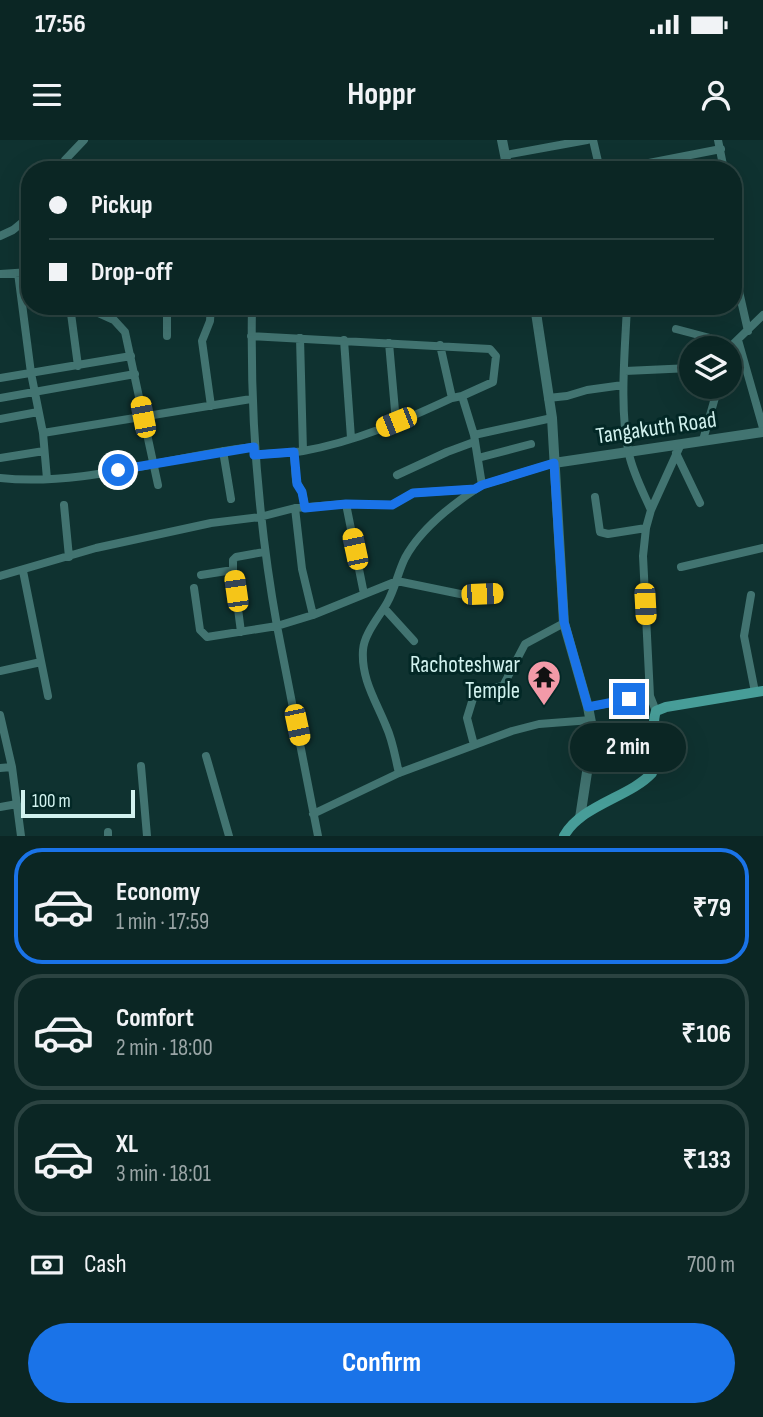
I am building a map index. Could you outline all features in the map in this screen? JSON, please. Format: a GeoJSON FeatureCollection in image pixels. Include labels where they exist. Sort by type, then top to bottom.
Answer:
{"type":"FeatureCollection","features":[{"type":"Feature","properties":{"kind":"main road"},"geometry":{"type":"LineString","coordinates":[[564,836],[580,818],[652,773],[656,759],[656,711],[759,691]]}},
{"type":"Feature","properties":{"kind":"street"},"geometry":{"type":"LineString","coordinates":[[65,161],[84,140]]}},
{"type":"Feature","properties":{"kind":"street"},"geometry":{"type":"LineString","coordinates":[[502,140],[506,161]]}},
{"type":"Feature","properties":{"kind":"street"},"geometry":{"type":"LineString","coordinates":[[505,155],[587,140]]}},
{"type":"Feature","properties":{"kind":"street"},"geometry":{"type":"LineString","coordinates":[[593,140],[598,161]]}},
{"type":"Feature","properties":{"kind":"street"},"geometry":{"type":"LineString","coordinates":[[652,161],[720,145]]}},
{"type":"Feature","properties":{"kind":"street"},"geometry":{"type":"LineString","coordinates":[[0,236],[21,223]]}},
{"type":"Feature","properties":{"kind":"street"},"geometry":{"type":"LineString","coordinates":[[18,273],[21,298]]}},
{"type":"Feature","properties":{"kind":"street"},"geometry":{"type":"LineString","coordinates":[[0,274],[21,273]]}},
{"type":"Feature","properties":{"kind":"street"},"geometry":{"type":"LineString","coordinates":[[742,305],[748,331]]}},
{"type":"Feature","properties":{"kind":"street"},"geometry":{"type":"LineString","coordinates":[[23,315],[30,373],[43,433],[47,479]]}},
{"type":"Feature","properties":{"kind":"street"},"geometry":{"type":"LineString","coordinates":[[71,315],[78,366]]}},
{"type":"Feature","properties":{"kind":"street"},"geometry":{"type":"LineString","coordinates":[[100,315],[121,326],[125,332],[158,485]]}},
{"type":"Feature","properties":{"kind":"street"},"geometry":{"type":"LineString","coordinates":[[167,315],[167,336]]}},
{"type":"Feature","properties":{"kind":"street"},"geometry":{"type":"LineString","coordinates":[[210,315],[202,341],[211,406]]}},
{"type":"Feature","properties":{"kind":"street"},"geometry":{"type":"LineString","coordinates":[[252,315],[251,399],[264,552],[318,836]]}},
{"type":"Feature","properties":{"kind":"street"},"geometry":{"type":"LineString","coordinates":[[537,315],[552,418],[564,622],[591,720],[591,751],[580,818]]}},
{"type":"Feature","properties":{"kind":"street"},"geometry":{"type":"LineString","coordinates":[[627,315],[623,385],[628,450],[651,510]]}},
{"type":"Feature","properties":{"kind":"street"},"geometry":{"type":"LineString","coordinates":[[742,336],[763,315]]}},
{"type":"Feature","properties":{"kind":"street"},"geometry":{"type":"LineString","coordinates":[[676,329],[702,336]]}},
{"type":"Feature","properties":{"kind":"street"},"geometry":{"type":"LineString","coordinates":[[0,478],[47,479],[223,451],[298,451],[351,438],[493,382],[496,356],[490,349],[251,336]]}},
{"type":"Feature","properties":{"kind":"street"},"geometry":{"type":"LineString","coordinates":[[300,338],[297,484],[302,492],[305,508]]}},
{"type":"Feature","properties":{"kind":"street"},"geometry":{"type":"LineString","coordinates":[[344,340],[351,438]]}},
{"type":"Feature","properties":{"kind":"street"},"geometry":{"type":"LineString","coordinates":[[389,343],[396,422]]}},
{"type":"Feature","properties":{"kind":"street"},"geometry":{"type":"LineString","coordinates":[[440,345],[452,398]]}},
{"type":"Feature","properties":{"kind":"street"},"geometry":{"type":"LineString","coordinates":[[742,354],[763,430]]}},
{"type":"Feature","properties":{"kind":"street"},"geometry":{"type":"LineString","coordinates":[[0,378],[131,356]]}},
{"type":"Feature","properties":{"kind":"street"},"geometry":{"type":"LineString","coordinates":[[625,371],[679,369]]}},
{"type":"Feature","properties":{"kind":"street"},"geometry":{"type":"LineString","coordinates":[[0,398],[135,374]]}},
{"type":"Feature","properties":{"kind":"street"},"geometry":{"type":"LineString","coordinates":[[548,398],[623,385]]}},
{"type":"Feature","properties":{"kind":"street"},"geometry":{"type":"LineString","coordinates":[[462,396],[478,458],[479,487]]}},
{"type":"Feature","properties":{"kind":"street"},"geometry":{"type":"LineString","coordinates":[[43,433],[251,399]]}},
{"type":"Feature","properties":{"kind":"street"},"geometry":{"type":"LineString","coordinates":[[703,440],[715,399]]}},
{"type":"Feature","properties":{"kind":"street"},"geometry":{"type":"LineString","coordinates":[[0,419],[38,412]]}},
{"type":"Feature","properties":{"kind":"street"},"geometry":{"type":"LineString","coordinates":[[397,475],[474,439],[552,418]]}},
{"type":"Feature","properties":{"kind":"street","name":"Tangakuth Road"},"geometry":{"type":"LineString","coordinates":[[554,463],[628,450],[678,450],[703,440],[763,430]]}},
{"type":"Feature","properties":{"kind":"street"},"geometry":{"type":"LineString","coordinates":[[478,458],[531,444]]}},
{"type":"Feature","properties":{"kind":"street"},"geometry":{"type":"LineString","coordinates":[[678,450],[700,503]]}},
{"type":"Feature","properties":{"kind":"street"},"geometry":{"type":"LineString","coordinates":[[656,711],[650,695],[643,556],[651,510],[678,450]]}},
{"type":"Feature","properties":{"kind":"street"},"geometry":{"type":"LineString","coordinates":[[0,458],[44,451]]}},
{"type":"Feature","properties":{"kind":"street"},"geometry":{"type":"LineString","coordinates":[[223,451],[232,499]]}},
{"type":"Feature","properties":{"kind":"street"},"geometry":{"type":"LineString","coordinates":[[0,576],[211,523],[260,517],[295,508],[346,504],[392,505],[413,493],[479,487],[554,463]]}},
{"type":"Feature","properties":{"kind":"street"},"geometry":{"type":"LineString","coordinates":[[399,773],[387,727],[367,686],[363,649],[366,638],[384,608],[405,559],[417,540],[441,516],[479,487]]}},
{"type":"Feature","properties":{"kind":"street"},"geometry":{"type":"LineString","coordinates":[[595,497],[598,528],[603,534],[646,528]]}},
{"type":"Feature","properties":{"kind":"street"},"geometry":{"type":"LineString","coordinates":[[346,504],[365,594]]}},
{"type":"Feature","properties":{"kind":"street"},"geometry":{"type":"LineString","coordinates":[[64,505],[69,557]]}},
{"type":"Feature","properties":{"kind":"street"},"geometry":{"type":"LineString","coordinates":[[295,508],[302,569],[313,615]]}},
{"type":"Feature","properties":{"kind":"street"},"geometry":{"type":"LineString","coordinates":[[681,567],[763,548]]}},
{"type":"Feature","properties":{"kind":"street"},"geometry":{"type":"LineString","coordinates":[[242,632],[233,560],[236,557],[264,552]]}},
{"type":"Feature","properties":{"kind":"street"},"geometry":{"type":"LineString","coordinates":[[201,575],[233,570]]}},
{"type":"Feature","properties":{"kind":"street"},"geometry":{"type":"LineString","coordinates":[[23,571],[48,696]]}},
{"type":"Feature","properties":{"kind":"street"},"geometry":{"type":"LineString","coordinates":[[194,588],[203,635],[215,636],[277,626],[313,615],[397,581],[465,595],[499,594]]}},
{"type":"Feature","properties":{"kind":"street"},"geometry":{"type":"LineString","coordinates":[[751,595],[744,636],[759,691]]}},
{"type":"Feature","properties":{"kind":"street"},"geometry":{"type":"LineString","coordinates":[[384,608],[414,641]]}},
{"type":"Feature","properties":{"kind":"street"},"geometry":{"type":"LineString","coordinates":[[474,745],[467,718],[475,692],[503,686],[525,644],[564,622]]}},
{"type":"Feature","properties":{"kind":"street"},"geometry":{"type":"LineString","coordinates":[[0,671],[41,662]]}},
{"type":"Feature","properties":{"kind":"street"},"geometry":{"type":"LineString","coordinates":[[588,707],[650,695]]}},
{"type":"Feature","properties":{"kind":"street"},"geometry":{"type":"LineString","coordinates":[[0,716],[12,766],[21,836]]}},
{"type":"Feature","properties":{"kind":"street"},"geometry":{"type":"LineString","coordinates":[[313,814],[399,773],[525,727],[591,720]]}},
{"type":"Feature","properties":{"kind":"street"},"geometry":{"type":"LineString","coordinates":[[206,756],[229,836]]}},
{"type":"Feature","properties":{"kind":"street"},"geometry":{"type":"LineString","coordinates":[[0,768],[12,766]]}},
{"type":"Feature","properties":{"kind":"street"},"geometry":{"type":"LineString","coordinates":[[141,766],[147,836]]}},
{"type":"Feature","properties":{"kind":"street"},"geometry":{"type":"LineString","coordinates":[[0,807],[17,804]]}},
{"type":"Feature","properties":{"kind":"place","name":"Rachoteshwar Temple"},"geometry":{"type":"Point","coordinates":[544,707]}},
{"type":"Feature","properties":{"kind":"route"},"geometry":{"type":"LineString","coordinates":[[118,470],[254,447],[254,455],[294,452],[297,484],[302,492],[305,508],[346,504],[392,505],[413,493],[475,489],[554,463],[564,622],[588,707],[629,699]]}}]}
